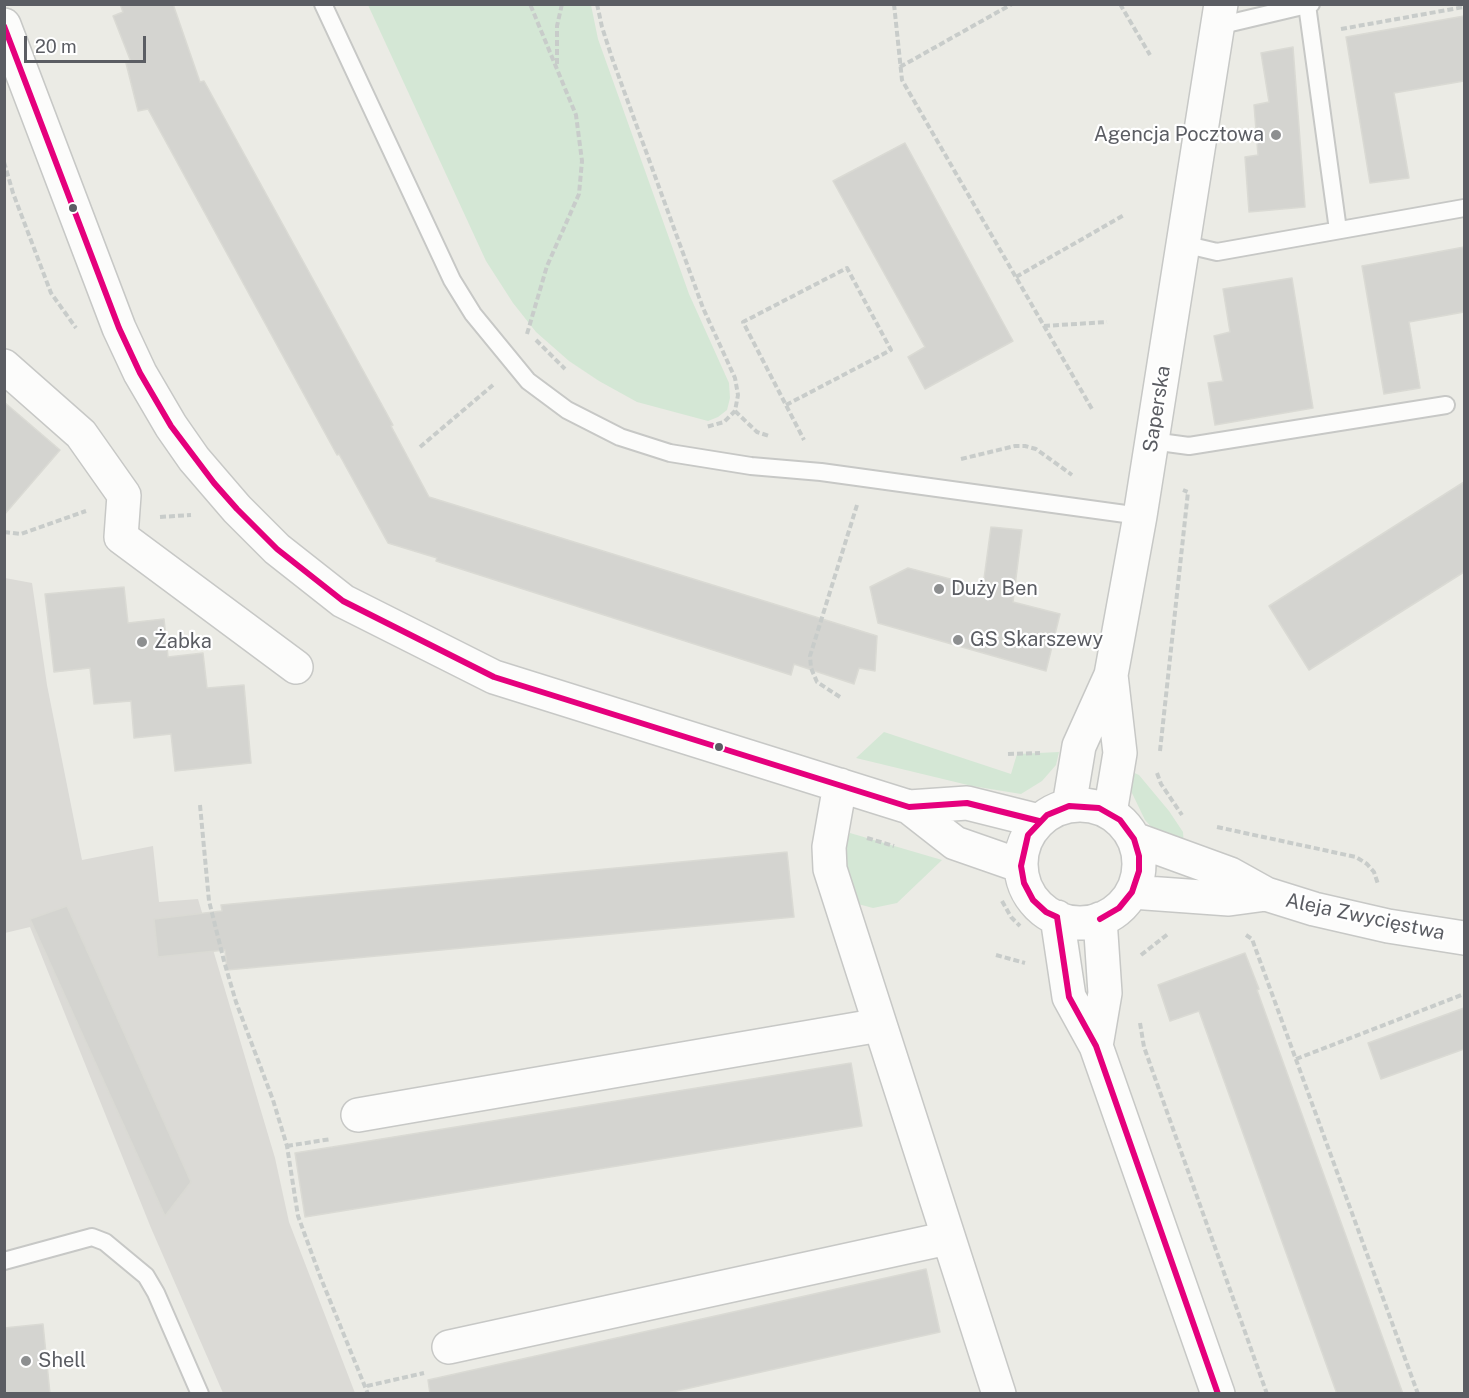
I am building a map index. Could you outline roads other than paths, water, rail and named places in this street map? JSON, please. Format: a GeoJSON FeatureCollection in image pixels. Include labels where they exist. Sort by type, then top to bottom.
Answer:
{"type":"FeatureCollection","features":[{"type":"Feature","properties":{"kind":"street","name":"Saperska"},"geometry":{"type":"LineString","coordinates":[[1069,806],[1079,746],[1112,675],[1140,516],[1220,15]]}},
{"type":"Feature","properties":{"kind":"street"},"geometry":{"type":"LineString","coordinates":[[5,29],[119,328],[140,373],[171,426],[194,459],[237,509],[277,549],[343,601],[494,677],[909,807],[955,843],[1021,866]]}},
{"type":"Feature","properties":{"kind":"street"},"geometry":{"type":"LineString","coordinates":[[4,366],[81,434],[124,495],[121,537],[296,667]]}},
{"type":"Feature","properties":{"kind":"street"},"geometry":{"type":"LineString","coordinates":[[1110,813],[1120,753],[1112,675]]}},
{"type":"Feature","properties":{"kind":"street"},"geometry":{"type":"LineString","coordinates":[[840,785],[829,847],[830,869],[999,1394]]}},
{"type":"Feature","properties":{"kind":"street"},"geometry":{"type":"LineString","coordinates":[[909,807],[967,803],[1039,821]]}},
{"type":"Feature","properties":{"kind":"street"},"geometry":{"type":"LineString","coordinates":[[1069,806],[1099,808],[1110,813],[1120,820],[1134,839],[1139,856],[1138,871],[1132,891],[1119,908],[1090,923],[1073,924],[1046,912],[1033,900],[1024,883],[1021,866],[1028,835],[1039,821],[1060,808],[1069,806]]}},
{"type":"Feature","properties":{"kind":"street","name":"Aleja Zwycięstwa"},"geometry":{"type":"LineString","coordinates":[[1134,839],[1230,874],[1266,894],[1314,909],[1388,926],[1464,938]]}},
{"type":"Feature","properties":{"kind":"street","name":"Aleja Zwycięstwa"},"geometry":{"type":"LineString","coordinates":[[1132,891],[1229,899],[1266,894]]}},
{"type":"Feature","properties":{"kind":"street"},"geometry":{"type":"LineString","coordinates":[[1057,917],[1070,998],[1096,1046],[1218,1394]]}},
{"type":"Feature","properties":{"kind":"street"},"geometry":{"type":"LineString","coordinates":[[1096,1046],[1105,993],[1100,919]]}},
{"type":"Feature","properties":{"kind":"street"},"geometry":{"type":"LineString","coordinates":[[358,1115],[880,1025]]}},
{"type":"Feature","properties":{"kind":"street"},"geometry":{"type":"LineString","coordinates":[[449,1347],[948,1238]]}},
{"type":"Feature","properties":{"kind":"lane"},"geometry":{"type":"LineString","coordinates":[[323,4],[452,280],[473,314],[528,381],[567,410],[621,437],[670,453],[751,466],[821,472],[1140,516]]}},
{"type":"Feature","properties":{"kind":"lane"},"geometry":{"type":"LineString","coordinates":[[1220,15],[1309,5],[1338,230]]}},
{"type":"Feature","properties":{"kind":"lane"},"geometry":{"type":"LineString","coordinates":[[1183,244],[1217,252],[1464,208]]}},
{"type":"Feature","properties":{"kind":"lane"},"geometry":{"type":"LineString","coordinates":[[1152,441],[1189,446],[1446,405]]}},
{"type":"Feature","properties":{"kind":"lane"},"geometry":{"type":"LineString","coordinates":[[4,1261],[92,1238],[105,1242],[146,1276],[156,1293],[200,1394]]}},
{"type":"Feature","properties":{"kind":"place","name":"Agencja Pocztowa"},"geometry":{"type":"Point","coordinates":[1276,135]}},
{"type":"Feature","properties":{"kind":"place","name":"Duży Ben"},"geometry":{"type":"Point","coordinates":[939,589]}},
{"type":"Feature","properties":{"kind":"place","name":"GS Skarszewy"},"geometry":{"type":"Point","coordinates":[958,640]}},
{"type":"Feature","properties":{"kind":"place","name":"Żabka"},"geometry":{"type":"Point","coordinates":[142,642]}},
{"type":"Feature","properties":{"kind":"place","name":"Shell"},"geometry":{"type":"Point","coordinates":[26,1361]}}]}
